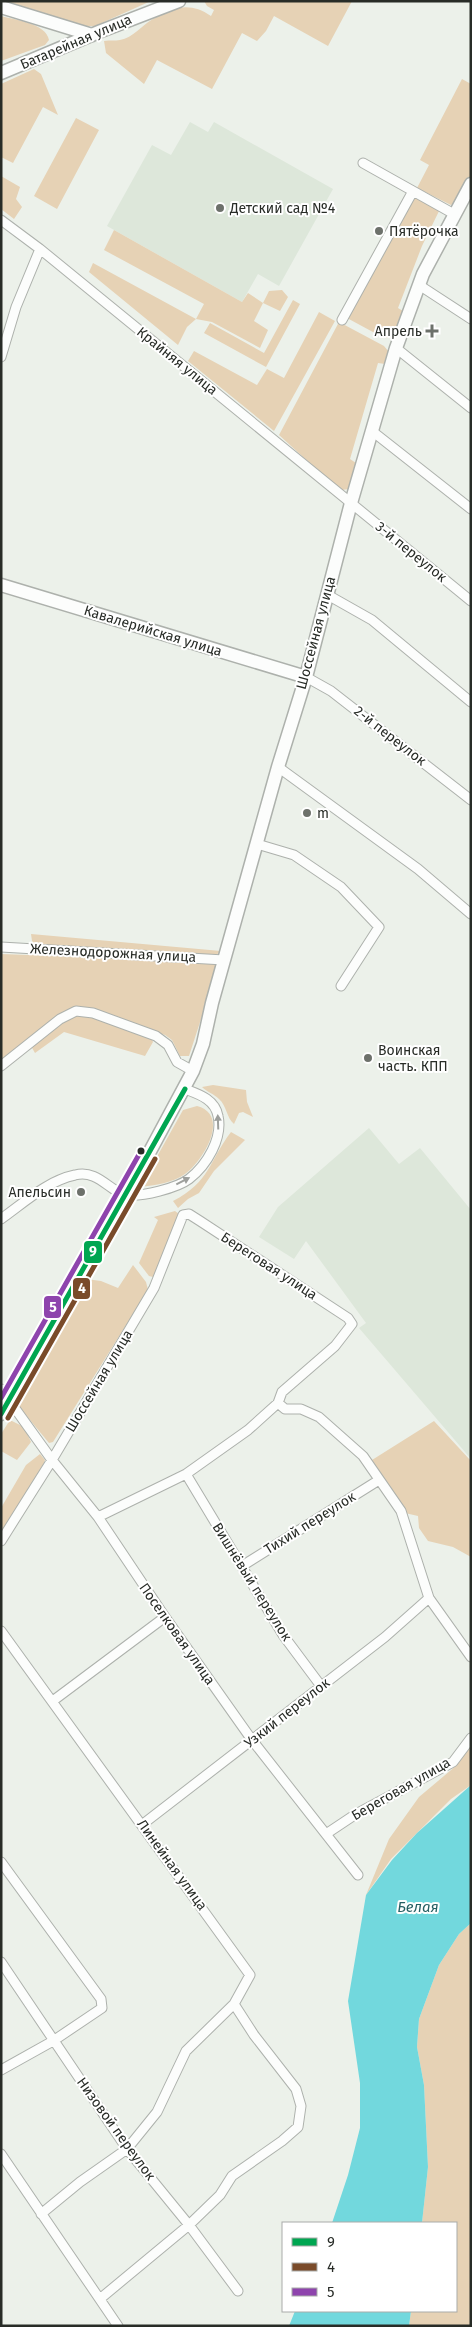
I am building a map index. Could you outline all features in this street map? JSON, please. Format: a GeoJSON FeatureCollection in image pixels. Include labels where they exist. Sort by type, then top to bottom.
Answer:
{"type":"FeatureCollection","features":[{"type":"Feature","properties":{"kind":"main road","name":"Батарейная улица"},"geometry":{"type":"LineString","coordinates":[[1,73],[179,1]]}},
{"type":"Feature","properties":{"kind":"main road"},"geometry":{"type":"LineString","coordinates":[[1,7],[92,35]]}},
{"type":"Feature","properties":{"kind":"main road","name":"Шоссейная улица"},"geometry":{"type":"LineString","coordinates":[[1,1414],[126,1195],[193,1071],[203,1044],[224,960],[278,767],[306,677],[326,594],[396,348],[419,285],[471,184]]}},
{"type":"Feature","properties":{"kind":"main road","name":"Кавалерийская улица"},"geometry":{"type":"LineString","coordinates":[[1,585],[306,677]]}},
{"type":"Feature","properties":{"kind":"street"},"geometry":{"type":"LineString","coordinates":[[363,163],[454,214]]}},
{"type":"Feature","properties":{"kind":"street"},"geometry":{"type":"LineString","coordinates":[[342,320],[413,191]]}},
{"type":"Feature","properties":{"kind":"street","name":"Крайняя улица"},"geometry":{"type":"LineString","coordinates":[[1,220],[40,249],[351,503]]}},
{"type":"Feature","properties":{"kind":"street"},"geometry":{"type":"LineString","coordinates":[[1,357],[16,307],[40,249]]}},
{"type":"Feature","properties":{"kind":"street"},"geometry":{"type":"LineString","coordinates":[[419,285],[471,319]]}},
{"type":"Feature","properties":{"kind":"street"},"geometry":{"type":"LineString","coordinates":[[396,348],[471,408]]}},
{"type":"Feature","properties":{"kind":"street"},"geometry":{"type":"LineString","coordinates":[[372,431],[471,509]]}},
{"type":"Feature","properties":{"kind":"street","name":"3-й переулок"},"geometry":{"type":"LineString","coordinates":[[351,503],[471,601]]}},
{"type":"Feature","properties":{"kind":"street"},"geometry":{"type":"LineString","coordinates":[[326,594],[372,620],[471,702]]}},
{"type":"Feature","properties":{"kind":"street","name":"2-й переулок"},"geometry":{"type":"LineString","coordinates":[[306,677],[331,691],[471,800]]}},
{"type":"Feature","properties":{"kind":"street"},"geometry":{"type":"LineString","coordinates":[[278,767],[418,869],[471,914]]}},
{"type":"Feature","properties":{"kind":"street"},"geometry":{"type":"LineString","coordinates":[[257,844],[294,854],[341,887],[379,927],[341,986]]}},
{"type":"Feature","properties":{"kind":"street","name":"Железнодорожная улица"},"geometry":{"type":"LineString","coordinates":[[1,947],[224,960]]}},
{"type":"Feature","properties":{"kind":"street"},"geometry":{"type":"LineString","coordinates":[[1,1066],[60,1019],[76,1011],[93,1013],[156,1036],[168,1045],[177,1062],[193,1071]]}},
{"type":"Feature","properties":{"kind":"street"},"geometry":{"type":"LineString","coordinates":[[1,1219],[54,1181],[78,1174],[96,1176],[126,1195],[160,1191],[189,1179],[214,1148],[219,1127],[218,1114],[211,1101],[184,1090]]}},
{"type":"Feature","properties":{"kind":"street","name":"Береговая улица"},"geometry":{"type":"LineString","coordinates":[[182,1215],[189,1214],[200,1220],[348,1318],[352,1324],[335,1346],[282,1392],[278,1403]]}},
{"type":"Feature","properties":{"kind":"street","name":"Шоссейная улица"},"geometry":{"type":"LineString","coordinates":[[1,1541],[52,1460],[154,1288],[182,1215]]}},
{"type":"Feature","properties":{"kind":"street","name":"Поселковая улица"},"geometry":{"type":"LineString","coordinates":[[1,1389],[52,1460],[98,1517],[165,1617],[252,1740],[358,1875]]}},
{"type":"Feature","properties":{"kind":"street"},"geometry":{"type":"LineString","coordinates":[[98,1517],[186,1474],[248,1430],[278,1403],[285,1409],[301,1409],[319,1417],[363,1456],[401,1512],[428,1598],[471,1658]]}},
{"type":"Feature","properties":{"kind":"street","name":"Вишнёвый переулок"},"geometry":{"type":"LineString","coordinates":[[186,1474],[283,1635],[321,1686]]}},
{"type":"Feature","properties":{"kind":"street","name":"Тихий переулок"},"geometry":{"type":"LineString","coordinates":[[242,1566],[379,1480]]}},
{"type":"Feature","properties":{"kind":"street","name":"Узкий переулок"},"geometry":{"type":"LineString","coordinates":[[142,1824],[385,1637],[428,1598]]}},
{"type":"Feature","properties":{"kind":"street"},"geometry":{"type":"LineString","coordinates":[[54,1700],[165,1617]]}},
{"type":"Feature","properties":{"kind":"street","name":"Линейная улица"},"geometry":{"type":"LineString","coordinates":[[1,1631],[54,1700],[250,1975],[234,2004]]}},
{"type":"Feature","properties":{"kind":"street","name":"Береговая улица"},"geometry":{"type":"LineString","coordinates":[[326,1834],[356,1814],[453,1762],[471,1738]]}},
{"type":"Feature","properties":{"kind":"street"},"geometry":{"type":"LineString","coordinates":[[1,1862],[101,1999],[102,2008],[52,2041],[1,2070]]}},
{"type":"Feature","properties":{"kind":"street","name":"Низовой переулок"},"geometry":{"type":"LineString","coordinates":[[1,1962],[52,2041],[127,2149],[189,2225],[238,2291]]}},
{"type":"Feature","properties":{"kind":"street"},"geometry":{"type":"LineString","coordinates":[[41,2214],[80,2182],[127,2149],[157,2112],[186,2052],[234,2004],[254,2035],[296,2089],[301,2106],[298,2127],[282,2141],[232,2176],[220,2195],[189,2225],[100,2298]]}},
{"type":"Feature","properties":{"kind":"street"},"geometry":{"type":"LineString","coordinates":[[1,2154],[118,2326]]}},
{"type":"Feature","properties":{"kind":"shaded area"},"geometry":{"type":"Polygon","coordinates":[[[5,1],[151,1],[95,26],[86,26],[5,1]]]}},
{"type":"Feature","properties":{"kind":"shaded area"},"geometry":{"type":"Polygon","coordinates":[[[204,1],[352,1],[328,46],[274,16],[266,31],[257,41],[242,33],[212,89],[157,60],[144,84],[106,53],[104,41],[125,39],[168,11],[189,7],[211,16],[214,10],[207,6],[204,1]]]}},
{"type":"Feature","properties":{"kind":"shaded area"},"geometry":{"type":"Polygon","coordinates":[[[1,16],[36,26],[47,34],[49,40],[45,45],[1,61],[1,16]]]}},
{"type":"Feature","properties":{"kind":"shaded area"},"geometry":{"type":"Polygon","coordinates":[[[34,69],[41,74],[58,115],[43,107],[13,163],[1,157],[1,84],[34,69]]]}},
{"type":"Feature","properties":{"kind":"shaded area"},"geometry":{"type":"Polygon","coordinates":[[[462,79],[471,84],[471,176],[458,200],[451,205],[417,188],[429,165],[420,160],[462,79]]]}},
{"type":"Feature","properties":{"kind":"shaded area"},"geometry":{"type":"Polygon","coordinates":[[[76,118],[99,130],[57,209],[34,196],[76,118]]]}},
{"type":"Feature","properties":{"kind":"shaded area","name":"Детский сад №4"},"geometry":{"type":"Polygon","coordinates":[[[190,122],[208,132],[214,122],[333,189],[279,286],[258,274],[242,302],[107,226],[152,145],[171,155],[190,122]]]}},
{"type":"Feature","properties":{"kind":"shaded area"},"geometry":{"type":"Polygon","coordinates":[[[1,176],[20,187],[16,199],[22,207],[14,219],[1,209],[1,176]]]}},
{"type":"Feature","properties":{"kind":"shaded area"},"geometry":{"type":"Polygon","coordinates":[[[414,194],[440,209],[422,246],[398,308],[403,311],[395,335],[392,338],[384,338],[347,318],[414,194]]]}},
{"type":"Feature","properties":{"kind":"shaded area"},"geometry":{"type":"Polygon","coordinates":[[[114,230],[242,302],[248,293],[263,303],[254,321],[268,330],[260,348],[212,322],[196,319],[204,304],[104,250],[114,230]]]}},
{"type":"Feature","properties":{"kind":"shaded area"},"geometry":{"type":"Polygon","coordinates":[[[93,263],[196,319],[187,327],[178,345],[89,272],[93,263]]]}},
{"type":"Feature","properties":{"kind":"shaded area"},"geometry":{"type":"Polygon","coordinates":[[[282,290],[288,297],[280,311],[263,303],[269,291],[282,290]]]}},
{"type":"Feature","properties":{"kind":"shaded area"},"geometry":{"type":"Polygon","coordinates":[[[293,300],[300,304],[266,367],[204,333],[210,323],[264,353],[293,300]]]}},
{"type":"Feature","properties":{"kind":"shaded area"},"geometry":{"type":"Polygon","coordinates":[[[319,312],[335,321],[274,431],[188,361],[194,351],[257,385],[267,369],[284,378],[319,312]]]}},
{"type":"Feature","properties":{"kind":"shaded area"},"geometry":{"type":"Polygon","coordinates":[[[339,322],[384,346],[389,352],[388,361],[385,364],[378,363],[350,459],[356,463],[350,489],[341,490],[279,435],[339,322]]]}},
{"type":"Feature","properties":{"kind":"shaded area"},"geometry":{"type":"Polygon","coordinates":[[[31,934],[221,951],[215,956],[43,946],[35,945],[31,934]]]}},
{"type":"Feature","properties":{"kind":"shaded area"},"geometry":{"type":"Polygon","coordinates":[[[1,954],[196,961],[215,964],[217,970],[189,1056],[180,1056],[172,1040],[165,1035],[82,1009],[1,1062],[1,954]]]}},
{"type":"Feature","properties":{"kind":"shaded area"},"geometry":{"type":"Polygon","coordinates":[[[80,1013],[152,1039],[153,1042],[145,1056],[64,1032],[35,1053],[31,1046],[72,1015],[80,1013]]]}},
{"type":"Feature","properties":{"kind":"shaded area"},"geometry":{"type":"Polygon","coordinates":[[[213,1085],[246,1090],[247,1102],[253,1117],[243,1112],[239,1113],[234,1124],[229,1118],[222,1102],[202,1087],[213,1085]]]}},
{"type":"Feature","properties":{"kind":"shaded area"},"geometry":{"type":"Polygon","coordinates":[[[197,1106],[207,1111],[212,1119],[213,1128],[211,1138],[199,1159],[192,1168],[175,1180],[140,1187],[183,1110],[197,1106]]]}},
{"type":"Feature","properties":{"kind":"shaded area"},"geometry":{"type":"Polygon","coordinates":[[[369,1128],[399,1164],[420,1148],[471,1210],[471,1459],[359,1328],[366,1323],[306,1241],[294,1259],[259,1237],[278,1207],[369,1128]]]}},
{"type":"Feature","properties":{"kind":"shaded area"},"geometry":{"type":"Polygon","coordinates":[[[231,1132],[245,1140],[214,1171],[199,1193],[188,1199],[178,1208],[173,1201],[185,1194],[202,1178],[231,1132]]]}},
{"type":"Feature","properties":{"kind":"shaded area"},"geometry":{"type":"Polygon","coordinates":[[[175,1211],[179,1214],[156,1274],[153,1277],[149,1276],[139,1263],[158,1220],[154,1217],[175,1211]]]}},
{"type":"Feature","properties":{"kind":"shaded area"},"geometry":{"type":"Polygon","coordinates":[[[133,1265],[146,1282],[148,1290],[53,1442],[49,1443],[20,1408],[20,1401],[28,1384],[86,1279],[101,1281],[118,1288],[133,1265]]]}},
{"type":"Feature","properties":{"kind":"shaded area"},"geometry":{"type":"Polygon","coordinates":[[[10,1420],[24,1427],[31,1442],[17,1460],[1,1451],[1,1434],[10,1420]]]}},
{"type":"Feature","properties":{"kind":"shaded area"},"geometry":{"type":"Polygon","coordinates":[[[434,1421],[471,1461],[471,1557],[453,1547],[428,1541],[419,1528],[418,1516],[405,1513],[372,1460],[434,1421]]]}},
{"type":"Feature","properties":{"kind":"shaded area"},"geometry":{"type":"Polygon","coordinates":[[[40,1454],[45,1460],[42,1469],[1,1537],[1,1508],[26,1465],[40,1454]]]}},
{"type":"Feature","properties":{"kind":"shaded area"},"geometry":{"type":"Polygon","coordinates":[[[471,1744],[471,1785],[451,1799],[391,1859],[366,1895],[389,1839],[419,1797],[457,1765],[471,1744]]]}},
{"type":"Feature","properties":{"kind":"shaded area"},"geometry":{"type":"Polygon","coordinates":[[[471,1923],[471,2326],[409,2326],[411,2312],[457,2312],[457,2222],[422,2222],[428,2167],[424,2085],[417,2047],[419,2019],[439,1965],[459,1934],[471,1923]]]}},
{"type":"Feature","properties":{"kind":"water","name":"Белая"},"geometry":{"type":"Polygon","coordinates":[[[471,1785],[471,1923],[459,1934],[439,1965],[419,2019],[417,2047],[424,2085],[428,2167],[422,2222],[332,2222],[348,2175],[360,2128],[360,2083],[348,2001],[366,1895],[392,1860],[417,1833],[471,1785]]]}},
{"type":"Feature","properties":{"kind":"water"},"geometry":{"type":"Polygon","coordinates":[[[295,2312],[411,2312],[409,2326],[289,2326],[295,2312]]]}},
{"type":"Feature","properties":{"kind":"transit line","name":"9"},"geometry":{"type":"LineString","coordinates":[[1,1414],[185,1089]]}},
{"type":"Feature","properties":{"kind":"transit line","name":"5"},"geometry":{"type":"LineString","coordinates":[[1,1398],[141,1151]]}},
{"type":"Feature","properties":{"kind":"transit line","name":"4"},"geometry":{"type":"LineString","coordinates":[[8,1418],[155,1159]]}},
{"type":"Feature","properties":{"kind":"place","name":"Детский сад №4"},"geometry":{"type":"Point","coordinates":[220,208]}},
{"type":"Feature","properties":{"kind":"place","name":"Пятёрочка"},"geometry":{"type":"Point","coordinates":[379,231]}},
{"type":"Feature","properties":{"kind":"place","name":"Апрель"},"geometry":{"type":"Point","coordinates":[432,331]}},
{"type":"Feature","properties":{"kind":"place","name":"m"},"geometry":{"type":"Point","coordinates":[307,813]}},
{"type":"Feature","properties":{"kind":"place","name":"Воинская часть. КПП"},"geometry":{"type":"Point","coordinates":[368,1058]}},
{"type":"Feature","properties":{"kind":"place","name":"Апельсин"},"geometry":{"type":"Point","coordinates":[81,1192]}}]}
